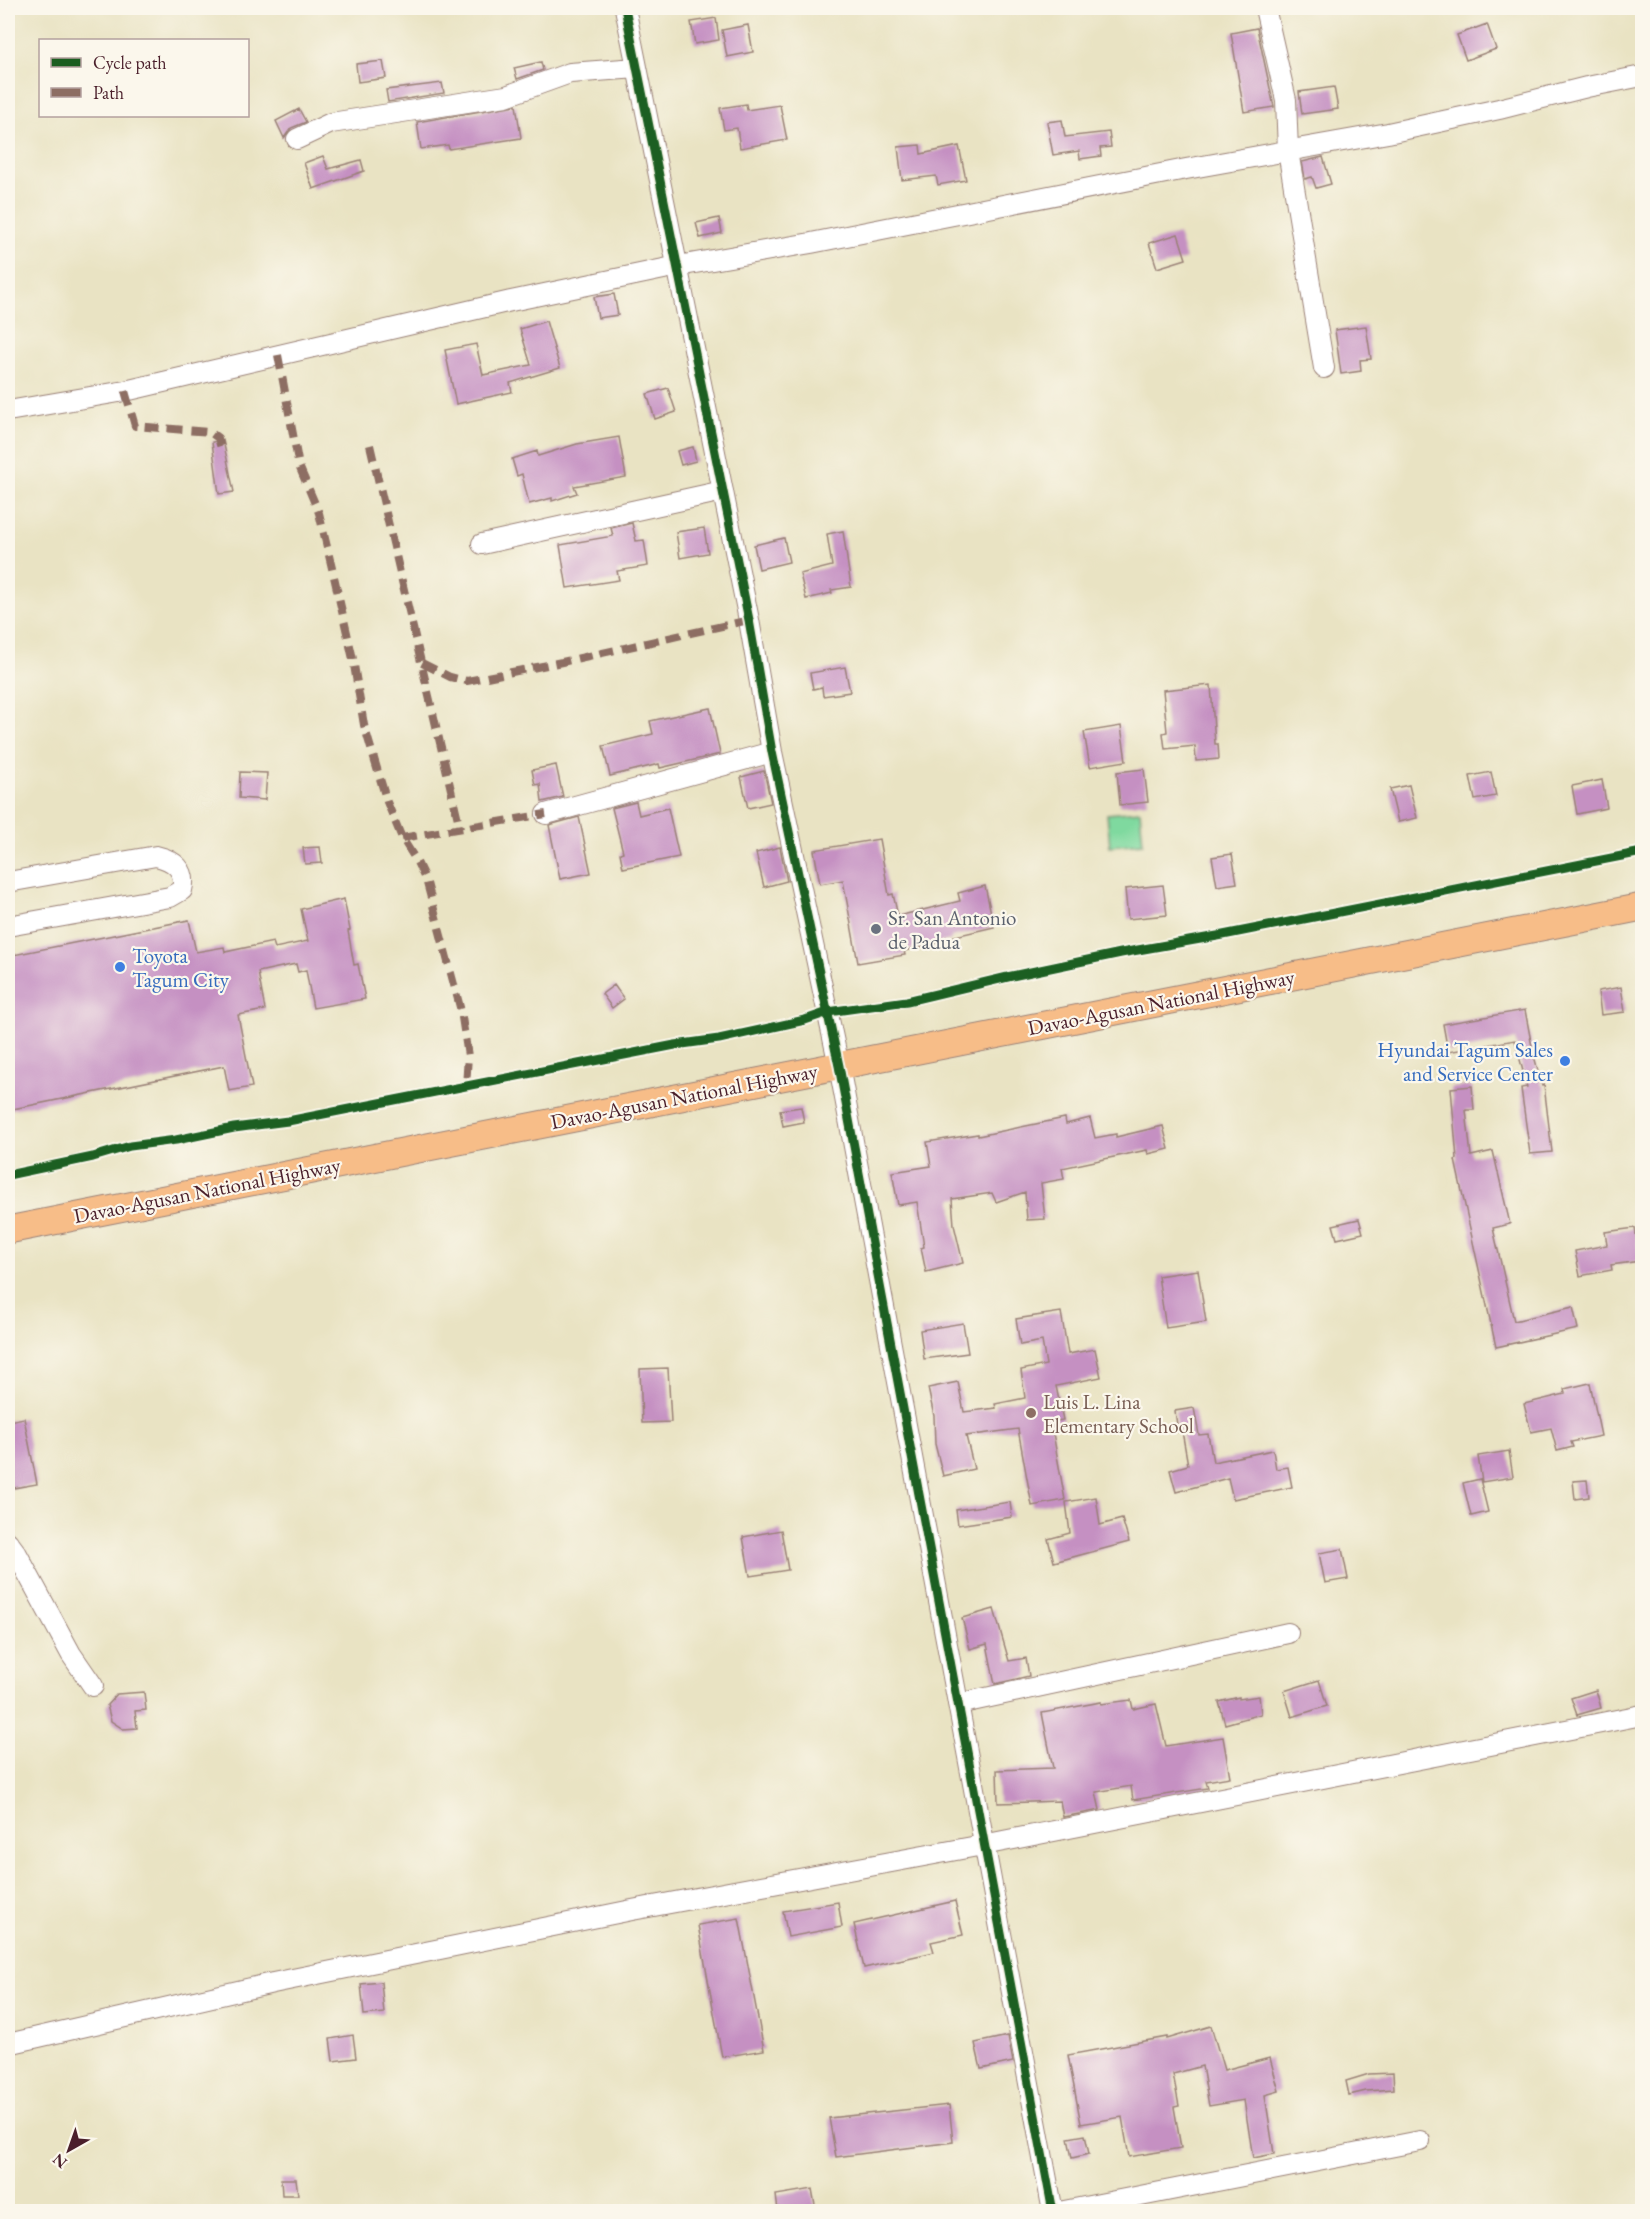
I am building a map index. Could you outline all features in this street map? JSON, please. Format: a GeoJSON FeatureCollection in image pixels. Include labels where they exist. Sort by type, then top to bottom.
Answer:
{"type":"FeatureCollection","features":[{"type":"Feature","properties":{"kind":"highway","name":"Davao-Agusan National Highway"},"geometry":{"type":"LineString","coordinates":[[8,1227],[1642,907]]}},
{"type":"Feature","properties":{"kind":"street"},"geometry":{"type":"LineString","coordinates":[[625,8],[747,610],[772,752],[839,1066],[1053,2211]]}},
{"type":"Feature","properties":{"kind":"street"},"geometry":{"type":"LineString","coordinates":[[1265,8],[1286,100],[1288,151],[1324,368]]}},
{"type":"Feature","properties":{"kind":"street"},"geometry":{"type":"LineString","coordinates":[[297,139],[331,123],[506,96],[570,73],[637,68]]}},
{"type":"Feature","properties":{"kind":"street"},"geometry":{"type":"LineString","coordinates":[[8,411],[125,391],[511,301],[678,266],[811,243],[1437,123],[1642,76]]}},
{"type":"Feature","properties":{"kind":"street"},"geometry":{"type":"LineString","coordinates":[[483,544],[723,491]]}},
{"type":"Feature","properties":{"kind":"street"},"geometry":{"type":"LineString","coordinates":[[546,814],[772,752]]}},
{"type":"Feature","properties":{"kind":"street"},"geometry":{"type":"LineString","coordinates":[[8,882],[156,856],[173,861],[179,867],[183,883],[182,890],[170,897],[8,926]]}},
{"type":"Feature","properties":{"kind":"street"},"geometry":{"type":"LineString","coordinates":[[8,1542],[17,1554],[72,1654],[93,1686]]}},
{"type":"Feature","properties":{"kind":"street"},"geometry":{"type":"LineString","coordinates":[[958,1704],[1288,1633]]}},
{"type":"Feature","properties":{"kind":"street"},"geometry":{"type":"LineString","coordinates":[[8,2044],[273,1983],[609,1914],[983,1845],[1642,1715]]}},
{"type":"Feature","properties":{"kind":"street"},"geometry":{"type":"LineString","coordinates":[[1059,2211],[1420,2141]]}},
{"type":"Feature","properties":{"kind":"green space"},"geometry":{"type":"Polygon","coordinates":[[[1140,811],[1143,843],[1110,846],[1107,814],[1140,811]]]}},
{"type":"Feature","properties":{"kind":"building"},"geometry":{"type":"Polygon","coordinates":[[[716,18],[719,40],[695,44],[691,22],[716,18]]]}},
{"type":"Feature","properties":{"kind":"building"},"geometry":{"type":"Polygon","coordinates":[[[1487,24],[1496,49],[1466,60],[1457,35],[1487,24]]]}},
{"type":"Feature","properties":{"kind":"building"},"geometry":{"type":"Polygon","coordinates":[[[748,25],[753,52],[727,57],[722,30],[748,25]]]}},
{"type":"Feature","properties":{"kind":"building"},"geometry":{"type":"Polygon","coordinates":[[[1257,28],[1274,107],[1244,112],[1231,33],[1257,28]]]}},
{"type":"Feature","properties":{"kind":"building"},"geometry":{"type":"Polygon","coordinates":[[[383,61],[386,78],[358,82],[356,64],[383,61]]]}},
{"type":"Feature","properties":{"kind":"building"},"geometry":{"type":"Polygon","coordinates":[[[541,62],[543,70],[517,79],[514,68],[541,62]]]}},
{"type":"Feature","properties":{"kind":"building"},"geometry":{"type":"Polygon","coordinates":[[[442,83],[444,93],[388,102],[386,90],[442,83]]]}},
{"type":"Feature","properties":{"kind":"building"},"geometry":{"type":"Polygon","coordinates":[[[1334,87],[1338,109],[1302,114],[1299,92],[1334,87]]]}},
{"type":"Feature","properties":{"kind":"building"},"geometry":{"type":"Polygon","coordinates":[[[746,104],[747,110],[780,105],[787,140],[740,148],[737,128],[724,130],[720,108],[746,104]]]}},
{"type":"Feature","properties":{"kind":"building"},"geometry":{"type":"Polygon","coordinates":[[[516,105],[521,138],[449,149],[448,145],[421,149],[417,122],[516,105]]]}},
{"type":"Feature","properties":{"kind":"building"},"geometry":{"type":"Polygon","coordinates":[[[299,109],[306,122],[291,128],[284,138],[276,121],[299,109]]]}},
{"type":"Feature","properties":{"kind":"building"},"geometry":{"type":"Polygon","coordinates":[[[1062,120],[1065,137],[1109,132],[1111,147],[1100,148],[1101,156],[1080,159],[1079,151],[1053,155],[1047,122],[1062,120]]]}},
{"type":"Feature","properties":{"kind":"building"},"geometry":{"type":"Polygon","coordinates":[[[920,145],[921,154],[959,146],[966,180],[938,185],[936,176],[902,180],[898,147],[920,145]]]}},
{"type":"Feature","properties":{"kind":"building"},"geometry":{"type":"Polygon","coordinates":[[[323,156],[328,169],[361,160],[364,171],[313,189],[304,163],[323,156]]]}},
{"type":"Feature","properties":{"kind":"building"},"geometry":{"type":"Polygon","coordinates":[[[1323,157],[1331,184],[1316,188],[1312,177],[1305,179],[1302,162],[1323,157]]]}},
{"type":"Feature","properties":{"kind":"building"},"geometry":{"type":"Polygon","coordinates":[[[719,218],[722,233],[700,238],[696,223],[719,218]]]}},
{"type":"Feature","properties":{"kind":"building"},"geometry":{"type":"Polygon","coordinates":[[[1178,234],[1186,259],[1157,268],[1149,243],[1178,234]]]}},
{"type":"Feature","properties":{"kind":"building"},"geometry":{"type":"Polygon","coordinates":[[[614,294],[618,315],[598,318],[594,297],[614,294]]]}},
{"type":"Feature","properties":{"kind":"building"},"geometry":{"type":"Polygon","coordinates":[[[546,321],[560,368],[510,383],[512,392],[456,404],[445,350],[476,344],[483,375],[531,365],[520,329],[546,321]]]}},
{"type":"Feature","properties":{"kind":"building"},"geometry":{"type":"Polygon","coordinates":[[[1366,326],[1371,359],[1360,360],[1361,371],[1341,374],[1335,330],[1366,326]]]}},
{"type":"Feature","properties":{"kind":"building"},"geometry":{"type":"Polygon","coordinates":[[[668,388],[676,412],[655,419],[647,394],[668,388]]]}},
{"type":"Feature","properties":{"kind":"building"},"geometry":{"type":"Polygon","coordinates":[[[619,437],[626,477],[574,486],[577,493],[552,501],[552,498],[529,504],[522,474],[517,476],[512,459],[537,451],[538,456],[577,444],[619,437]]]}},
{"type":"Feature","properties":{"kind":"building"},"geometry":{"type":"Polygon","coordinates":[[[223,440],[234,492],[219,494],[212,442],[223,440]]]}},
{"type":"Feature","properties":{"kind":"building"},"geometry":{"type":"Polygon","coordinates":[[[693,447],[696,461],[681,465],[677,451],[693,447]]]}},
{"type":"Feature","properties":{"kind":"building"},"geometry":{"type":"Polygon","coordinates":[[[632,523],[636,541],[644,540],[648,566],[617,571],[619,580],[567,588],[560,545],[613,536],[611,528],[632,523]]]}},
{"type":"Feature","properties":{"kind":"building"},"geometry":{"type":"Polygon","coordinates":[[[704,528],[708,553],[680,558],[676,532],[704,528]]]}},
{"type":"Feature","properties":{"kind":"building"},"geometry":{"type":"Polygon","coordinates":[[[843,531],[851,587],[831,590],[832,593],[806,599],[800,574],[832,566],[827,534],[843,531]]]}},
{"type":"Feature","properties":{"kind":"building"},"geometry":{"type":"Polygon","coordinates":[[[784,538],[789,562],[759,569],[754,545],[784,538]]]}},
{"type":"Feature","properties":{"kind":"building"},"geometry":{"type":"Polygon","coordinates":[[[845,667],[850,692],[823,696],[822,687],[813,689],[810,673],[845,667]]]}},
{"type":"Feature","properties":{"kind":"building"},"geometry":{"type":"Polygon","coordinates":[[[1211,685],[1215,744],[1218,744],[1219,759],[1196,761],[1195,746],[1165,749],[1163,733],[1167,732],[1163,690],[1211,685]]]}},
{"type":"Feature","properties":{"kind":"building"},"geometry":{"type":"Polygon","coordinates":[[[710,708],[720,754],[660,768],[659,764],[610,776],[603,746],[653,734],[650,721],[710,708]]]}},
{"type":"Feature","properties":{"kind":"building"},"geometry":{"type":"Polygon","coordinates":[[[1121,726],[1126,761],[1090,767],[1084,732],[1121,726]]]}},
{"type":"Feature","properties":{"kind":"building"},"geometry":{"type":"Polygon","coordinates":[[[556,765],[563,797],[542,802],[540,784],[535,785],[532,770],[556,765]]]}},
{"type":"Feature","properties":{"kind":"building"},"geometry":{"type":"Polygon","coordinates":[[[1144,769],[1148,802],[1120,805],[1117,772],[1144,769]]]}},
{"type":"Feature","properties":{"kind":"building"},"geometry":{"type":"Polygon","coordinates":[[[764,771],[771,803],[748,808],[741,777],[764,771]]]}},
{"type":"Feature","properties":{"kind":"building"},"geometry":{"type":"Polygon","coordinates":[[[240,772],[267,773],[265,800],[239,798],[240,772]]]}},
{"type":"Feature","properties":{"kind":"building"},"geometry":{"type":"Polygon","coordinates":[[[1491,772],[1496,796],[1475,800],[1470,776],[1491,772]]]}},
{"type":"Feature","properties":{"kind":"building"},"geometry":{"type":"Polygon","coordinates":[[[1602,780],[1607,808],[1577,814],[1572,786],[1602,780]]]}},
{"type":"Feature","properties":{"kind":"building"},"geometry":{"type":"Polygon","coordinates":[[[1409,785],[1417,818],[1398,822],[1390,789],[1409,785]]]}},
{"type":"Feature","properties":{"kind":"building"},"geometry":{"type":"Polygon","coordinates":[[[636,802],[639,815],[668,808],[679,857],[623,868],[620,853],[623,852],[612,808],[636,802]]]}},
{"type":"Feature","properties":{"kind":"building"},"geometry":{"type":"Polygon","coordinates":[[[579,817],[591,873],[560,879],[549,825],[579,817]]]}},
{"type":"Feature","properties":{"kind":"building"},"geometry":{"type":"Polygon","coordinates":[[[879,839],[889,895],[893,894],[898,916],[960,901],[958,893],[985,886],[994,927],[904,951],[905,955],[858,963],[843,880],[820,884],[814,850],[879,839]]]}},
{"type":"Feature","properties":{"kind":"building"},"geometry":{"type":"Polygon","coordinates":[[[320,847],[322,863],[305,864],[303,848],[320,847]]]}},
{"type":"Feature","properties":{"kind":"building"},"geometry":{"type":"Polygon","coordinates":[[[780,847],[787,881],[764,887],[756,853],[780,847]]]}},
{"type":"Feature","properties":{"kind":"building"},"geometry":{"type":"Polygon","coordinates":[[[1232,854],[1237,883],[1217,886],[1212,857],[1232,854]]]}},
{"type":"Feature","properties":{"kind":"building"},"geometry":{"type":"Polygon","coordinates":[[[1163,885],[1167,915],[1128,919],[1125,889],[1163,885]]]}},
{"type":"Feature","properties":{"kind":"building"},"geometry":{"type":"Polygon","coordinates":[[[344,899],[354,965],[358,964],[365,999],[313,1008],[306,970],[298,972],[296,964],[258,972],[265,1010],[238,1015],[252,1087],[229,1091],[224,1066],[8,1110],[8,956],[189,920],[196,952],[224,947],[225,952],[273,942],[275,948],[308,941],[301,909],[344,899]]]}},
{"type":"Feature","properties":{"kind":"building"},"geometry":{"type":"Polygon","coordinates":[[[614,985],[624,999],[612,1008],[602,994],[614,985]]]}},
{"type":"Feature","properties":{"kind":"building"},"geometry":{"type":"Polygon","coordinates":[[[1621,987],[1625,1012],[1601,1015],[1598,991],[1621,987]]]}},
{"type":"Feature","properties":{"kind":"building"},"geometry":{"type":"Polygon","coordinates":[[[1525,1010],[1533,1052],[1542,1086],[1544,1085],[1552,1152],[1530,1154],[1521,1088],[1527,1087],[1515,1040],[1448,1052],[1443,1024],[1525,1010]]]}},
{"type":"Feature","properties":{"kind":"building"},"geometry":{"type":"Polygon","coordinates":[[[1472,1086],[1474,1110],[1466,1110],[1471,1156],[1493,1151],[1510,1224],[1493,1228],[1514,1321],[1573,1307],[1578,1329],[1496,1347],[1455,1160],[1457,1159],[1451,1088],[1472,1086]]]}},
{"type":"Feature","properties":{"kind":"building"},"geometry":{"type":"Polygon","coordinates":[[[801,1107],[804,1122],[783,1126],[780,1110],[801,1107]]]}},
{"type":"Feature","properties":{"kind":"building"},"geometry":{"type":"Polygon","coordinates":[[[1065,1118],[1066,1124],[1090,1118],[1095,1138],[1116,1134],[1116,1137],[1163,1126],[1169,1149],[1148,1154],[1147,1150],[1062,1168],[1064,1179],[1041,1183],[1045,1219],[1027,1220],[1025,1192],[996,1202],[992,1193],[952,1199],[954,1225],[963,1263],[926,1272],[921,1248],[924,1247],[917,1202],[898,1205],[892,1172],[931,1166],[927,1142],[978,1134],[978,1136],[1065,1118]]]}},
{"type":"Feature","properties":{"kind":"building"},"geometry":{"type":"Polygon","coordinates":[[[1359,1219],[1363,1233],[1337,1239],[1333,1225],[1359,1219]]]}},
{"type":"Feature","properties":{"kind":"building"},"geometry":{"type":"Polygon","coordinates":[[[1635,1228],[1640,1261],[1611,1265],[1612,1270],[1580,1276],[1575,1251],[1607,1245],[1605,1232],[1635,1228]]]}},
{"type":"Feature","properties":{"kind":"building"},"geometry":{"type":"Polygon","coordinates":[[[1198,1270],[1206,1322],[1166,1328],[1158,1276],[1198,1270]]]}},
{"type":"Feature","properties":{"kind":"building"},"geometry":{"type":"Polygon","coordinates":[[[1061,1312],[1068,1354],[1095,1349],[1101,1377],[1056,1386],[1063,1420],[1051,1422],[1065,1500],[1032,1506],[1018,1429],[966,1436],[974,1469],[943,1476],[935,1444],[934,1416],[928,1388],[958,1382],[964,1412],[996,1408],[995,1404],[1025,1398],[1021,1370],[1046,1365],[1042,1341],[1020,1345],[1016,1319],[1061,1312]]]}},
{"type":"Feature","properties":{"kind":"building"},"geometry":{"type":"Polygon","coordinates":[[[963,1323],[968,1353],[924,1359],[920,1330],[963,1323]]]}},
{"type":"Feature","properties":{"kind":"building"},"geometry":{"type":"Polygon","coordinates":[[[668,1368],[671,1422],[642,1423],[640,1369],[668,1368]]]}},
{"type":"Feature","properties":{"kind":"building"},"geometry":{"type":"Polygon","coordinates":[[[1590,1383],[1601,1436],[1571,1442],[1573,1447],[1557,1451],[1551,1428],[1531,1432],[1524,1404],[1565,1394],[1564,1389],[1590,1383]]]}},
{"type":"Feature","properties":{"kind":"building"},"geometry":{"type":"Polygon","coordinates":[[[1194,1408],[1199,1435],[1208,1434],[1213,1462],[1273,1450],[1276,1469],[1288,1467],[1292,1487],[1233,1499],[1228,1478],[1176,1492],[1170,1470],[1188,1465],[1182,1431],[1178,1432],[1175,1411],[1194,1408]]]}},
{"type":"Feature","properties":{"kind":"building"},"geometry":{"type":"Polygon","coordinates":[[[24,1418],[37,1484],[8,1489],[8,1421],[24,1418]]]}},
{"type":"Feature","properties":{"kind":"building"},"geometry":{"type":"Polygon","coordinates":[[[1509,1451],[1513,1477],[1482,1482],[1478,1456],[1509,1451]]]}},
{"type":"Feature","properties":{"kind":"building"},"geometry":{"type":"Polygon","coordinates":[[[1480,1479],[1488,1512],[1471,1516],[1463,1483],[1480,1479]]]}},
{"type":"Feature","properties":{"kind":"building"},"geometry":{"type":"Polygon","coordinates":[[[1587,1480],[1589,1497],[1575,1499],[1573,1481],[1587,1480]]]}},
{"type":"Feature","properties":{"kind":"building"},"geometry":{"type":"Polygon","coordinates":[[[1096,1497],[1100,1525],[1122,1519],[1129,1542],[1054,1562],[1048,1539],[1070,1533],[1066,1502],[1096,1497]]]}},
{"type":"Feature","properties":{"kind":"building"},"geometry":{"type":"Polygon","coordinates":[[[1010,1502],[1012,1517],[958,1525],[956,1510],[1010,1502]]]}},
{"type":"Feature","properties":{"kind":"building"},"geometry":{"type":"Polygon","coordinates":[[[781,1530],[788,1570],[750,1576],[743,1537],[781,1530]]]}},
{"type":"Feature","properties":{"kind":"building"},"geometry":{"type":"Polygon","coordinates":[[[1342,1549],[1348,1579],[1325,1583],[1319,1553],[1342,1549]]]}},
{"type":"Feature","properties":{"kind":"building"},"geometry":{"type":"Polygon","coordinates":[[[994,1609],[1009,1661],[1026,1658],[1029,1676],[995,1684],[987,1644],[970,1649],[962,1618],[994,1609]]]}},
{"type":"Feature","properties":{"kind":"building"},"geometry":{"type":"Polygon","coordinates":[[[1319,1680],[1327,1706],[1292,1717],[1284,1691],[1319,1680]]]}},
{"type":"Feature","properties":{"kind":"building"},"geometry":{"type":"Polygon","coordinates":[[[1596,1690],[1601,1708],[1577,1715],[1571,1698],[1596,1690]]]}},
{"type":"Feature","properties":{"kind":"building"},"geometry":{"type":"Polygon","coordinates":[[[144,1692],[146,1710],[135,1711],[137,1728],[123,1729],[111,1721],[107,1705],[117,1694],[144,1692]]]}},
{"type":"Feature","properties":{"kind":"building"},"geometry":{"type":"Polygon","coordinates":[[[1259,1696],[1261,1714],[1225,1724],[1219,1702],[1239,1697],[1239,1699],[1259,1696]]]}},
{"type":"Feature","properties":{"kind":"building"},"geometry":{"type":"Polygon","coordinates":[[[1131,1700],[1133,1709],[1156,1704],[1166,1746],[1223,1737],[1230,1777],[1206,1781],[1208,1788],[1133,1800],[1131,1786],[1096,1792],[1100,1810],[1063,1817],[1060,1801],[998,1803],[997,1770],[1053,1768],[1042,1713],[1101,1702],[1101,1704],[1131,1700]]]}},
{"type":"Feature","properties":{"kind":"building"},"geometry":{"type":"Polygon","coordinates":[[[955,1901],[963,1935],[931,1942],[934,1952],[864,1968],[854,1924],[955,1901]]]}},
{"type":"Feature","properties":{"kind":"building"},"geometry":{"type":"Polygon","coordinates":[[[838,1902],[842,1927],[788,1937],[783,1911],[838,1902]]]}},
{"type":"Feature","properties":{"kind":"building"},"geometry":{"type":"Polygon","coordinates":[[[739,1918],[764,2050],[722,2057],[698,1925],[739,1918]]]}},
{"type":"Feature","properties":{"kind":"building"},"geometry":{"type":"Polygon","coordinates":[[[381,1982],[384,2013],[364,2015],[361,1984],[381,1982]]]}},
{"type":"Feature","properties":{"kind":"building"},"geometry":{"type":"Polygon","coordinates":[[[1211,2026],[1224,2070],[1270,2058],[1279,2091],[1265,2095],[1274,2154],[1253,2158],[1244,2100],[1209,2106],[1202,2066],[1173,2074],[1179,2106],[1174,2107],[1181,2148],[1129,2157],[1122,2117],[1081,2124],[1068,2055],[1167,2037],[1167,2039],[1211,2026]]]}},
{"type":"Feature","properties":{"kind":"building"},"geometry":{"type":"Polygon","coordinates":[[[353,2035],[356,2058],[333,2061],[330,2039],[353,2035]]]}},
{"type":"Feature","properties":{"kind":"building"},"geometry":{"type":"Polygon","coordinates":[[[1008,2036],[1013,2062],[981,2069],[975,2043],[1008,2036]]]}},
{"type":"Feature","properties":{"kind":"building"},"geometry":{"type":"Polygon","coordinates":[[[1393,2073],[1394,2089],[1349,2095],[1346,2081],[1369,2074],[1393,2073]]]}},
{"type":"Feature","properties":{"kind":"building"},"geometry":{"type":"Polygon","coordinates":[[[949,2105],[953,2142],[836,2157],[829,2118],[949,2105]]]}},
{"type":"Feature","properties":{"kind":"building"},"geometry":{"type":"Polygon","coordinates":[[[1085,2135],[1089,2154],[1072,2158],[1068,2138],[1085,2135]]]}},
{"type":"Feature","properties":{"kind":"building"},"geometry":{"type":"Polygon","coordinates":[[[281,2179],[296,2179],[298,2195],[282,2195],[281,2179]]]}},
{"type":"Feature","properties":{"kind":"building"},"geometry":{"type":"Polygon","coordinates":[[[812,2189],[816,2211],[778,2211],[776,2195],[812,2189]]]}},
{"type":"Feature","properties":{"kind":"marked path"},"geometry":{"type":"LineString","coordinates":[[278,355],[299,466],[319,513],[353,659],[364,725],[387,802],[402,838],[427,883],[461,1011],[468,1056],[466,1086]]}},
{"type":"Feature","properties":{"kind":"marked path"},"geometry":{"type":"LineString","coordinates":[[125,391],[135,426],[210,432],[218,438],[222,451]]}},
{"type":"Feature","properties":{"kind":"marked path"},"geometry":{"type":"LineString","coordinates":[[370,445],[460,828]]}},
{"type":"Feature","properties":{"kind":"marked path"},"geometry":{"type":"LineString","coordinates":[[422,663],[450,677],[467,681],[749,620]]}},
{"type":"Feature","properties":{"kind":"marked path"},"geometry":{"type":"LineString","coordinates":[[402,838],[546,814]]}},
{"type":"Feature","properties":{"kind":"cycle path"},"geometry":{"type":"LineString","coordinates":[[625,8],[749,620],[772,752],[839,1066],[1053,2212]]}},
{"type":"Feature","properties":{"kind":"cycle path"},"geometry":{"type":"LineString","coordinates":[[8,1175],[93,1157],[130,1146],[288,1121],[675,1045],[719,1039],[805,1020],[828,1012],[907,1001],[1121,953],[1642,852]]}},
{"type":"Feature","properties":{"kind":"place","name":"Sr. San Antonio de Padua"},"geometry":{"type":"Point","coordinates":[876,929]}},
{"type":"Feature","properties":{"kind":"place","name":"Toyota Tagum City"},"geometry":{"type":"Point","coordinates":[120,967]}},
{"type":"Feature","properties":{"kind":"place","name":"Hyundai Tagum Sales and Service Center"},"geometry":{"type":"Point","coordinates":[1565,1061]}},
{"type":"Feature","properties":{"kind":"place","name":"Luis L. Lina Elementary School"},"geometry":{"type":"Point","coordinates":[1031,1413]}}]}
